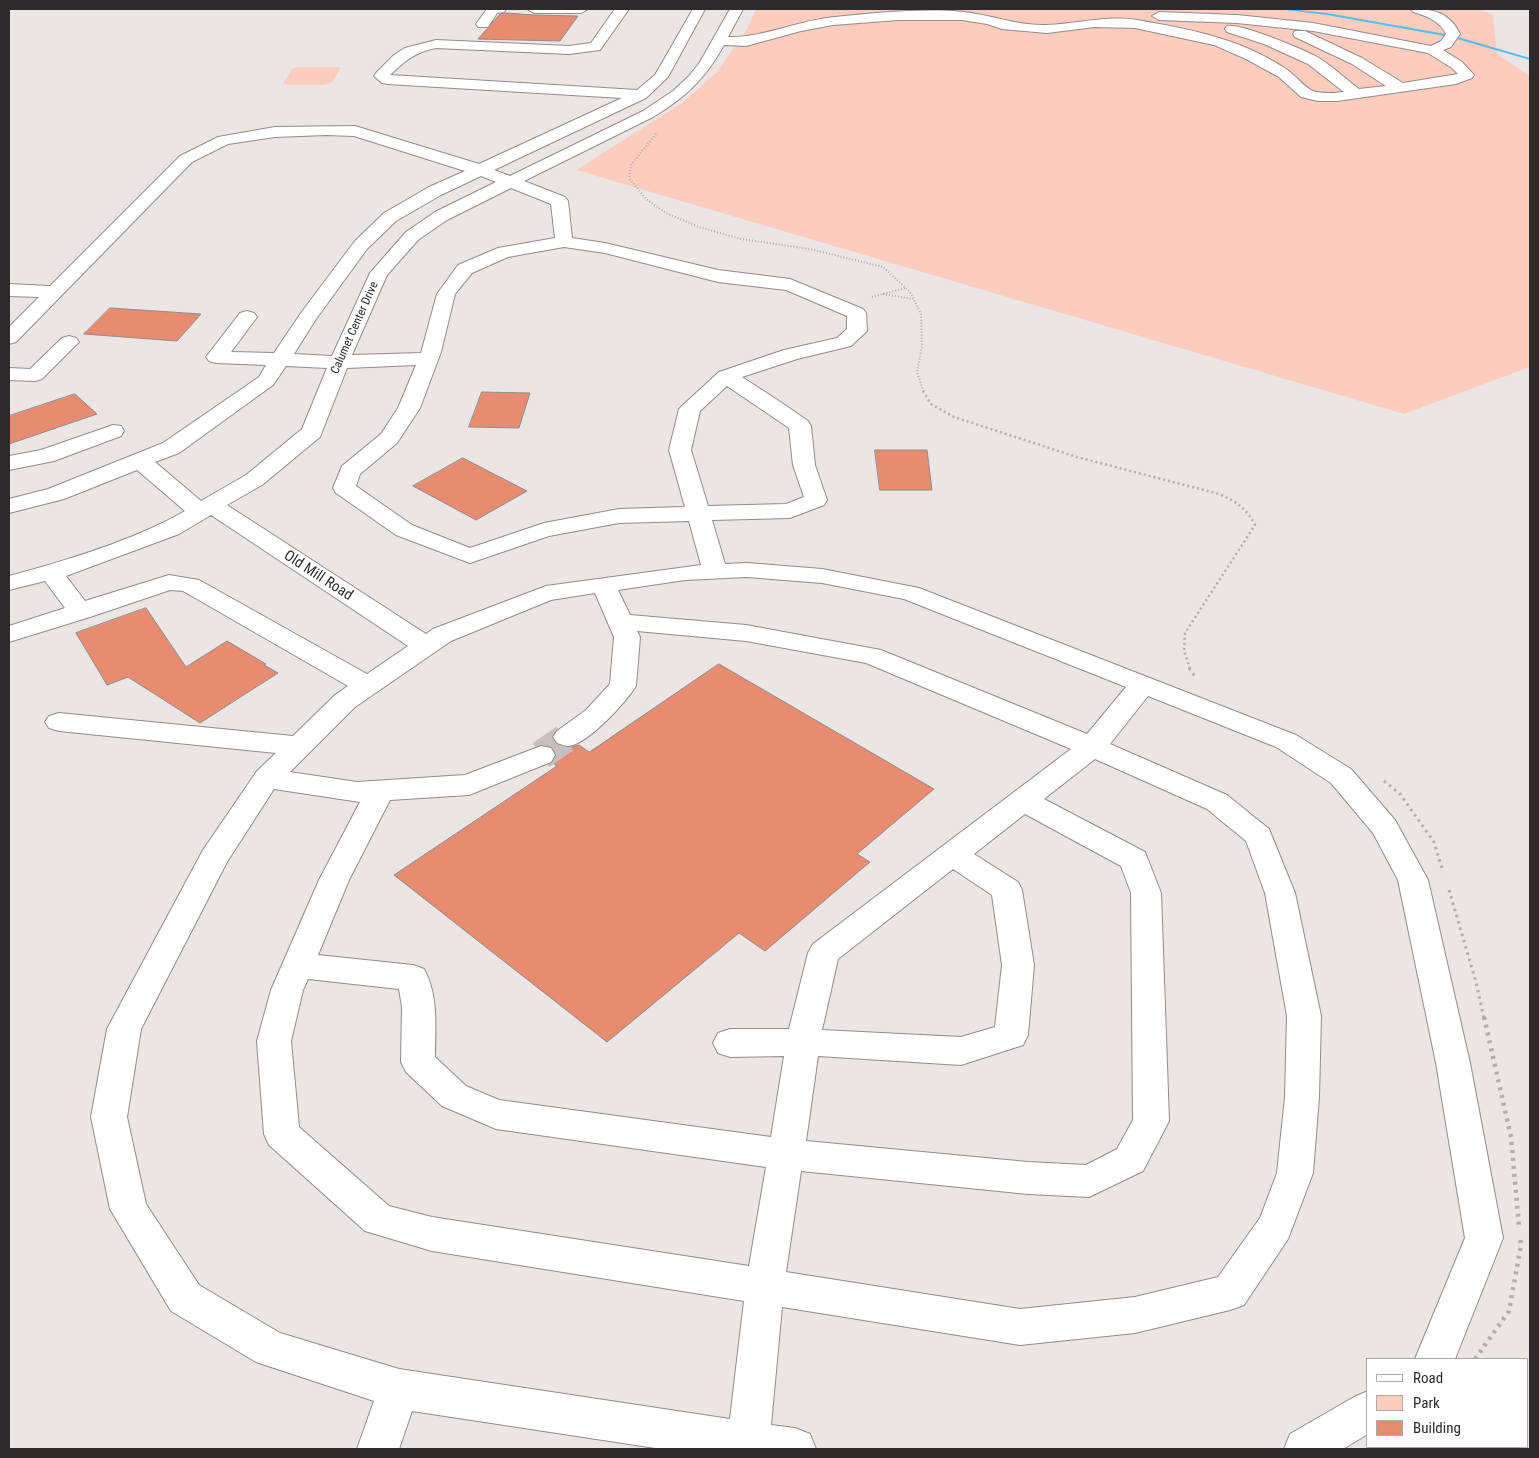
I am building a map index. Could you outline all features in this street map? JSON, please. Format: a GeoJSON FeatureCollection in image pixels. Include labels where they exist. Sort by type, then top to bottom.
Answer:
{"type":"FeatureCollection","features":[{"type":"Feature","properties":{"kind":"lane"},"geometry":{"type":"LineString","coordinates":[[465,45],[493,10],[499,9]]}},
{"type":"Feature","properties":{"kind":"lane"},"geometry":{"type":"LineString","coordinates":[[534,9],[581,9]]}},
{"type":"Feature","properties":{"kind":"lane"},"geometry":{"type":"LineString","coordinates":[[622,9],[595,47],[570,50],[436,44],[417,47],[403,53],[381,76],[387,80],[574,90],[641,95],[672,100]]}},
{"type":"Feature","properties":{"kind":"lane"},"geometry":{"type":"LineString","coordinates":[[9,506],[56,494],[172,448],[266,381],[308,317],[360,245],[390,217],[435,191],[641,95],[661,76],[700,9]]}},
{"type":"Feature","properties":{"kind":"lane","name":"Calumet Center Drive"},"geometry":{"type":"LineString","coordinates":[[9,583],[51,573],[170,529],[254,480],[312,432],[339,362],[379,273],[407,241],[441,216],[640,118],[672,100],[694,80],[720,39],[736,9]]}},
{"type":"Feature","properties":{"kind":"lane"},"geometry":{"type":"LineString","coordinates":[[1418,9],[1436,16],[1450,26],[1453,34],[1446,44],[1432,50]]}},
{"type":"Feature","properties":{"kind":"lane"},"geometry":{"type":"LineString","coordinates":[[720,39],[746,42],[799,27],[865,18],[927,15],[990,20],[1002,25],[1022,28],[1046,29],[1095,23],[1135,24],[1218,42],[1251,56],[1284,74],[1306,94],[1328,97],[1356,94],[1467,76],[1457,65],[1432,50],[1352,33],[1268,22],[1196,17],[1155,16],[1135,24]]}},
{"type":"Feature","properties":{"kind":"lane"},"geometry":{"type":"LineString","coordinates":[[1196,17],[1269,41],[1313,60],[1356,94]]}},
{"type":"Feature","properties":{"kind":"lane"},"geometry":{"type":"LineString","coordinates":[[1268,22],[1323,45],[1357,62],[1400,88]]}},
{"type":"Feature","properties":{"kind":"lane"},"geometry":{"type":"LineString","coordinates":[[1352,33],[1396,56]]}},
{"type":"Feature","properties":{"kind":"lane"},"geometry":{"type":"LineString","coordinates":[[394,64],[413,65]]}},
{"type":"Feature","properties":{"kind":"lane"},"geometry":{"type":"LineString","coordinates":[[1421,72],[1437,82]]}},
{"type":"Feature","properties":{"kind":"lane"},"geometry":{"type":"LineString","coordinates":[[574,90],[581,79],[578,75]]}},
{"type":"Feature","properties":{"kind":"lane"},"geometry":{"type":"LineString","coordinates":[[9,338],[186,158],[224,140],[275,132],[355,131],[480,170],[559,201],[564,242]]}},
{"type":"Feature","properties":{"kind":"lane"},"geometry":{"type":"LineString","coordinates":[[369,237],[407,241]]}},
{"type":"Feature","properties":{"kind":"lane"},"geometry":{"type":"LineString","coordinates":[[715,572],[699,515],[680,450],[690,409],[726,376],[791,354],[844,342],[857,331],[856,312],[790,285],[718,276],[641,256],[564,242],[504,252],[465,269],[446,294],[428,358],[409,408],[389,438],[350,470],[344,488],[404,530],[470,556],[544,530],[620,516],[699,515],[790,511],[816,500],[804,465],[800,426],[772,405],[726,376]]}},
{"type":"Feature","properties":{"kind":"lane"},"geometry":{"type":"LineString","coordinates":[[9,290],[54,292]]}},
{"type":"Feature","properties":{"kind":"lane"},"geometry":{"type":"LineString","coordinates":[[247,317],[216,358],[339,362],[428,358]]}},
{"type":"Feature","properties":{"kind":"lane"},"geometry":{"type":"LineString","coordinates":[[9,374],[35,375],[68,342]]}},
{"type":"Feature","properties":{"kind":"lane"},"geometry":{"type":"LineString","coordinates":[[9,463],[46,456],[112,431]]}},
{"type":"Feature","properties":{"kind":"lane","name":"Old Mill Road"},"geometry":{"type":"LineString","coordinates":[[140,461],[205,509],[426,646]]}},
{"type":"Feature","properties":{"kind":"lane"},"geometry":{"type":"LineString","coordinates":[[795,1449],[398,1389],[270,1349],[185,1298],[129,1210],[109,1117],[124,1029],[214,858],[267,778],[345,701],[442,635],[546,593],[685,573],[747,570],[822,576],[910,593],[976,617],[1286,741],[1340,776],[1385,827],[1413,880],[1453,1063],[1484,1238],[1434,1358]]}},
{"type":"Feature","properties":{"kind":"lane"},"geometry":{"type":"LineString","coordinates":[[51,573],[81,612]]}},
{"type":"Feature","properties":{"kind":"lane"},"geometry":{"type":"LineString","coordinates":[[9,634],[169,582],[190,585],[368,686]]}},
{"type":"Feature","properties":{"kind":"lane"},"geometry":{"type":"LineString","coordinates":[[567,737],[596,716],[623,686],[627,637],[602,584]]}},
{"type":"Feature","properties":{"kind":"lane"},"geometry":{"type":"LineString","coordinates":[[380,791],[334,880],[297,965],[287,990],[274,1041],[282,1134],[378,1219],[432,1234],[1020,1327],[1135,1315],[1230,1292],[1276,1227],[1295,1173],[1302,1097],[1304,1016],[1280,894],[1259,836],[1217,802],[1092,747],[872,656],[746,633],[620,622]]}},
{"type":"Feature","properties":{"kind":"lane"},"geometry":{"type":"LineString","coordinates":[[748,1442],[765,1286],[803,1042],[824,953],[1092,747],[1143,684]]}},
{"type":"Feature","properties":{"kind":"lane"},"geometry":{"type":"LineString","coordinates":[[59,722],[300,746]]}},
{"type":"Feature","properties":{"kind":"lane"},"geometry":{"type":"LineString","coordinates":[[267,778],[357,792],[469,785],[541,755]]}},
{"type":"Feature","properties":{"kind":"lane"},"geometry":{"type":"LineString","coordinates":[[297,965],[413,978],[419,1007],[418,1062],[454,1096],[496,1114],[786,1154],[1028,1178],[1088,1181],[1130,1160],[1151,1121],[1146,893],[1134,860],[1023,800]]}},
{"type":"Feature","properties":{"kind":"lane"},"geometry":{"type":"LineString","coordinates":[[730,1043],[803,1042],[961,1051],[1011,1035],[1018,965],[1008,890],[952,854]]}},
{"type":"Feature","properties":{"kind":"lane"},"geometry":{"type":"LineString","coordinates":[[378,1449],[398,1389]]}},
{"type":"Feature","properties":{"kind":"lane"},"geometry":{"type":"LineString","coordinates":[[1305,1449],[1366,1412]]}},
{"type":"Feature","properties":{"kind":"path"},"geometry":{"type":"LineString","coordinates":[[658,132],[631,165],[629,178],[646,199],[666,213],[699,227],[741,239],[810,248],[883,267],[910,292],[920,314],[922,330],[922,346],[918,372],[922,389],[931,404],[954,417],[1077,458],[1219,494],[1234,500],[1250,513],[1255,525],[1185,634],[1183,654],[1191,672],[1202,684]]}},
{"type":"Feature","properties":{"kind":"path"},"geometry":{"type":"LineString","coordinates":[[882,294],[913,299]]}},
{"type":"Feature","properties":{"kind":"path"},"geometry":{"type":"LineString","coordinates":[[1377,774],[1400,794],[1434,842],[1446,880]]}},
{"type":"Feature","properties":{"kind":"path"},"geometry":{"type":"LineString","coordinates":[[1448,889],[1476,982],[1511,1137],[1520,1245],[1509,1310],[1475,1358]]}},
{"type":"Feature","properties":{"kind":"green space"},"geometry":{"type":"Polygon","coordinates":[[[756,9],[1479,9],[1493,15],[1497,54],[1530,76],[1530,367],[1404,414],[576,170],[682,103],[717,72],[747,29],[756,9]]]}},
{"type":"Feature","properties":{"kind":"green space"},"geometry":{"type":"Polygon","coordinates":[[[293,68],[341,68],[331,83],[323,85],[288,85],[283,83],[293,68]]]}},
{"type":"Feature","properties":{"kind":"building"},"geometry":{"type":"Polygon","coordinates":[[[500,14],[578,16],[560,41],[478,39],[500,14]]]}},
{"type":"Feature","properties":{"kind":"building"},"geometry":{"type":"Polygon","coordinates":[[[110,308],[201,314],[177,341],[84,334],[110,308]]]}},
{"type":"Feature","properties":{"kind":"building"},"geometry":{"type":"Polygon","coordinates":[[[482,392],[530,393],[519,428],[469,427],[482,392]]]}},
{"type":"Feature","properties":{"kind":"building"},"geometry":{"type":"Polygon","coordinates":[[[75,394],[97,414],[9,444],[9,416],[75,394]]]}},
{"type":"Feature","properties":{"kind":"building"},"geometry":{"type":"Polygon","coordinates":[[[875,450],[927,450],[932,490],[880,490],[875,450]]]}},
{"type":"Feature","properties":{"kind":"building"},"geometry":{"type":"Polygon","coordinates":[[[463,458],[527,491],[476,520],[413,486],[463,458]]]}},
{"type":"Feature","properties":{"kind":"building"},"geometry":{"type":"Polygon","coordinates":[[[146,608],[186,667],[227,641],[278,673],[200,723],[128,677],[107,685],[76,633],[146,608]]]}},
{"type":"Feature","properties":{"kind":"building"},"geometry":{"type":"Polygon","coordinates":[[[719,664],[934,789],[857,854],[870,862],[765,951],[739,933],[607,1042],[394,875],[557,766],[553,763],[557,754],[553,747],[538,745],[551,736],[556,745],[569,748],[579,745],[589,752],[719,664]]]}},
{"type":"Feature","properties":{"kind":"waterway"},"geometry":{"type":"LineString","coordinates":[[1280,9],[1327,14],[1451,36],[1530,59]]}},
{"type":"Feature","properties":{"kind":"tunnel"},"geometry":{"type":"LineString","coordinates":[[541,755],[567,737]]}}]}
